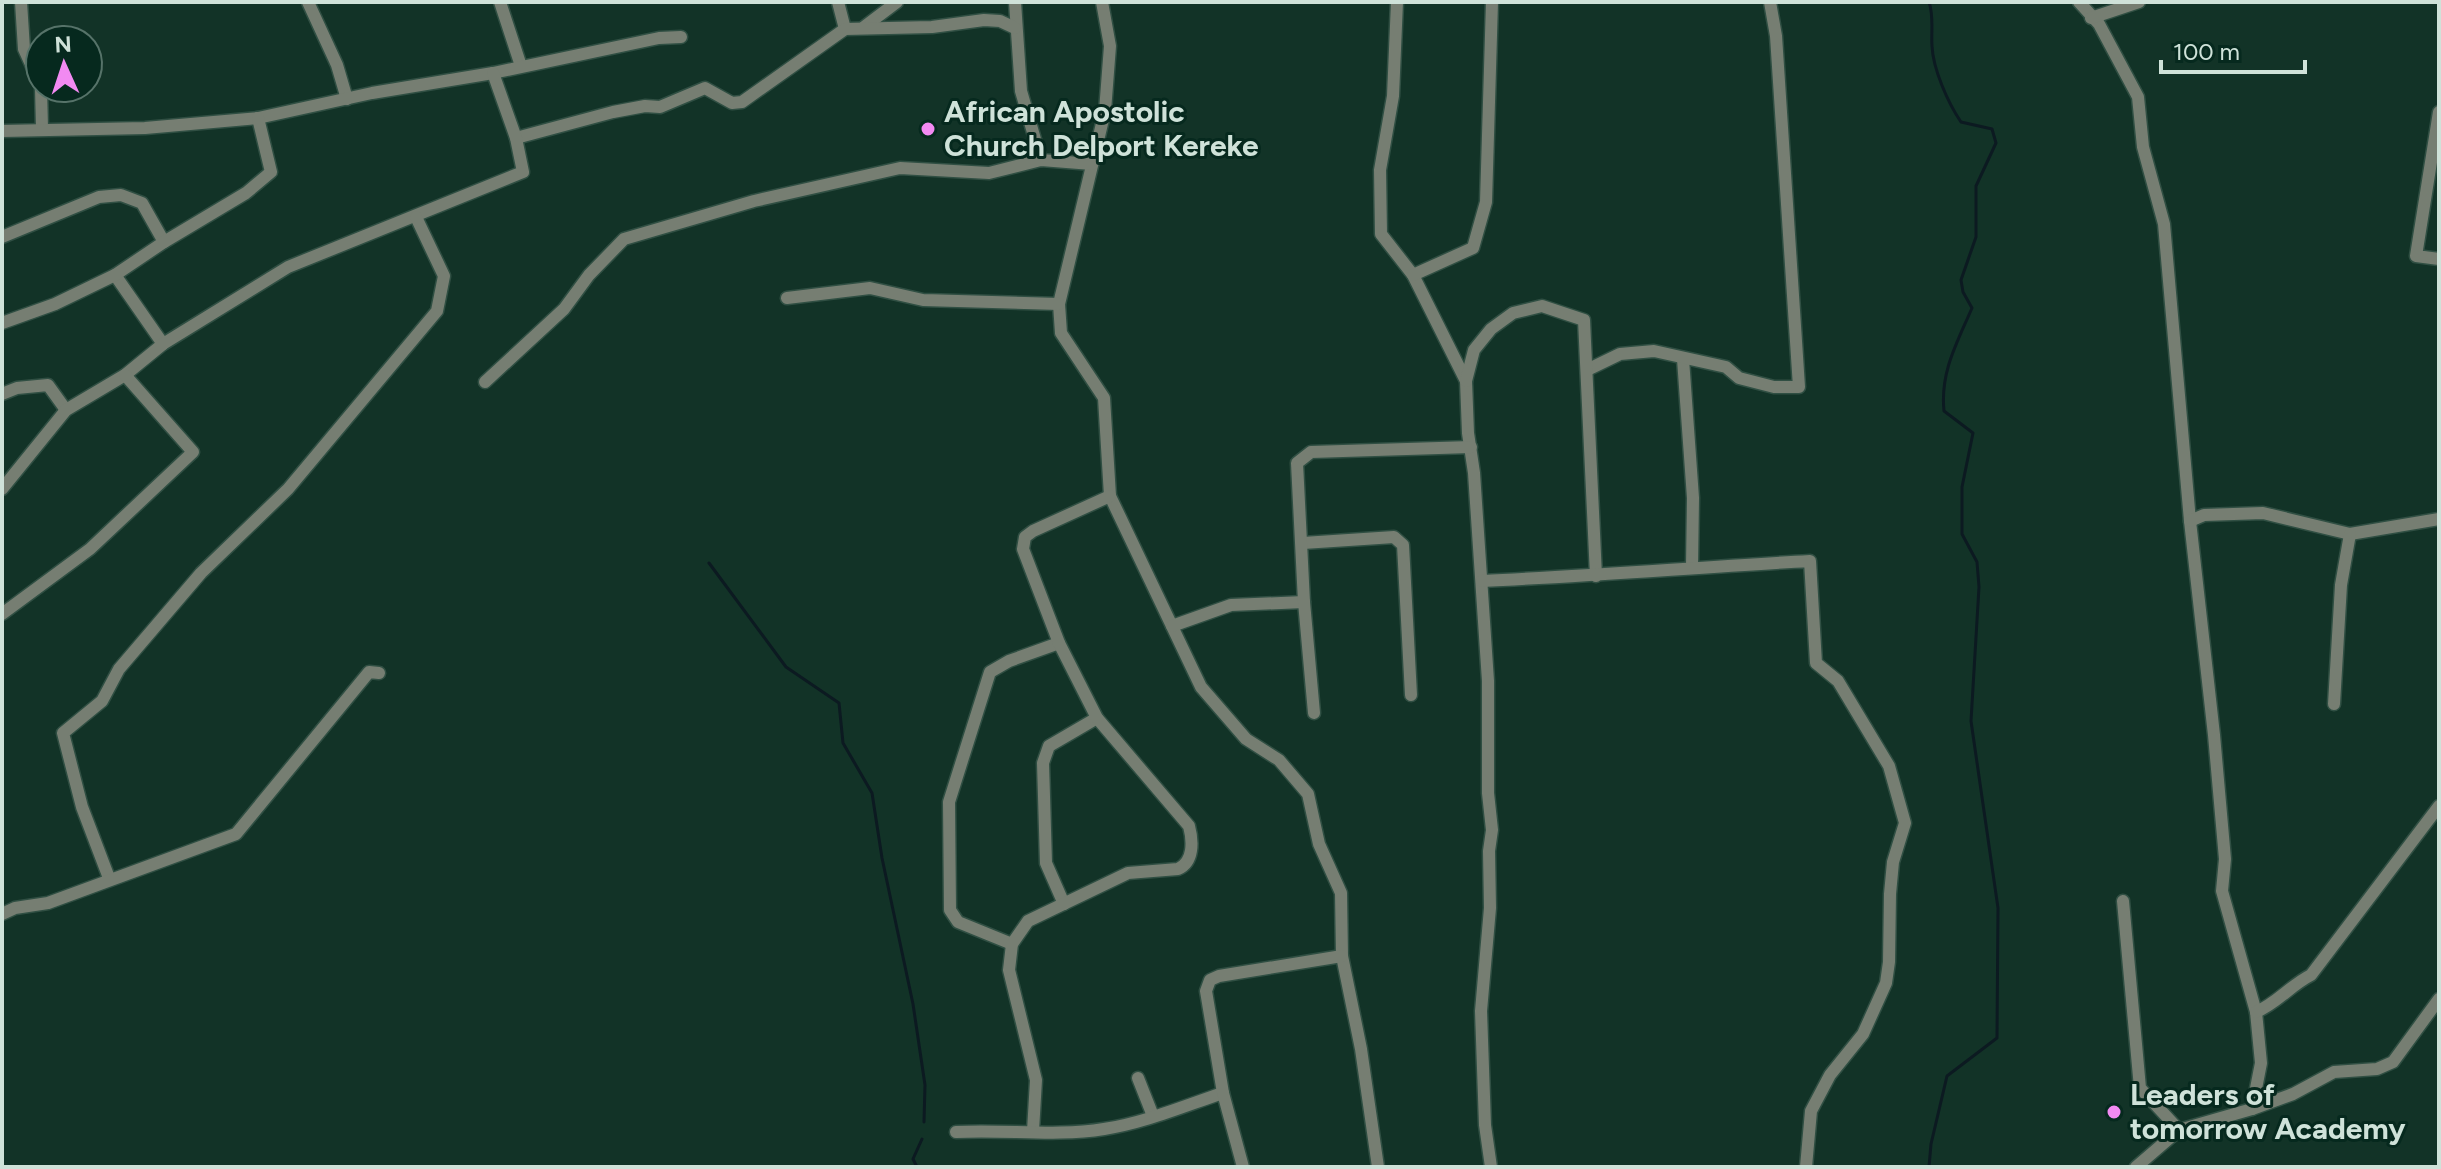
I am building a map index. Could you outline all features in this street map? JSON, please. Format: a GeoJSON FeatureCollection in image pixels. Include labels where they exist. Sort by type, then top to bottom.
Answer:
{"type":"FeatureCollection","features":[{"type":"Feature","properties":{"kind":"street"},"geometry":{"type":"LineString","coordinates":[[21,2],[24,49]]}},
{"type":"Feature","properties":{"kind":"street"},"geometry":{"type":"LineString","coordinates":[[308,2],[337,65],[347,99]]}},
{"type":"Feature","properties":{"kind":"street"},"geometry":{"type":"LineString","coordinates":[[500,2],[521,66]]}},
{"type":"Feature","properties":{"kind":"street"},"geometry":{"type":"LineString","coordinates":[[838,2],[845,29]]}},
{"type":"Feature","properties":{"kind":"street"},"geometry":{"type":"LineString","coordinates":[[864,27],[897,2]]}},
{"type":"Feature","properties":{"kind":"street"},"geometry":{"type":"LineString","coordinates":[[1015,2],[1021,91],[1041,160]]}},
{"type":"Feature","properties":{"kind":"street"},"geometry":{"type":"LineString","coordinates":[[1102,2],[1110,46],[1105,111],[1059,304],[1061,333],[1104,398],[1110,496],[1201,687],[1246,739],[1279,760],[1308,794],[1319,844],[1341,893],[1342,956],[1361,1049],[1378,1167]]}},
{"type":"Feature","properties":{"kind":"street"},"geometry":{"type":"LineString","coordinates":[[1397,2],[1393,96],[1380,170],[1381,234],[1413,275],[1466,381]]}},
{"type":"Feature","properties":{"kind":"street"},"geometry":{"type":"LineString","coordinates":[[1413,275],[1473,248],[1486,202],[1492,2]]}},
{"type":"Feature","properties":{"kind":"street"},"geometry":{"type":"LineString","coordinates":[[1587,370],[1620,354],[1654,351],[1726,367],[1739,378],[1774,387],[1799,387],[1776,36],[1770,2]]}},
{"type":"Feature","properties":{"kind":"street"},"geometry":{"type":"LineString","coordinates":[[2079,2],[2099,24],[2138,97],[2143,147],[2164,224],[2190,521],[2225,859],[2222,891],[2256,1012],[2261,1063],[2252,1109]]}},
{"type":"Feature","properties":{"kind":"street"},"geometry":{"type":"LineString","coordinates":[[2091,18],[2139,2]]}},
{"type":"Feature","properties":{"kind":"street"},"geometry":{"type":"LineString","coordinates":[[516,138],[613,112],[645,106],[660,107],[705,88],[732,103],[742,102],[845,29],[932,27],[984,20],[1000,21],[1015,28]]}},
{"type":"Feature","properties":{"kind":"street"},"geometry":{"type":"LineString","coordinates":[[2,131],[145,128],[258,118],[659,38],[681,37]]}},
{"type":"Feature","properties":{"kind":"street"},"geometry":{"type":"LineString","coordinates":[[2,489],[66,410],[125,375],[163,344],[288,267],[523,172],[516,138],[493,73]]}},
{"type":"Feature","properties":{"kind":"street"},"geometry":{"type":"LineString","coordinates":[[41,104],[42,128]]}},
{"type":"Feature","properties":{"kind":"street"},"geometry":{"type":"LineString","coordinates":[[2439,112],[2416,256],[2439,259]]}},
{"type":"Feature","properties":{"kind":"street"},"geometry":{"type":"LineString","coordinates":[[2,323],[55,304],[115,275],[246,193],[271,172],[258,118]]}},
{"type":"Feature","properties":{"kind":"street"},"geometry":{"type":"LineString","coordinates":[[485,382],[564,309],[589,275],[624,239],[754,201],[900,168],[989,173],[1041,160],[1092,164]]}},
{"type":"Feature","properties":{"kind":"street"},"geometry":{"type":"LineString","coordinates":[[2,237],[99,197],[121,195],[142,203],[164,242]]}},
{"type":"Feature","properties":{"kind":"street"},"geometry":{"type":"LineString","coordinates":[[109,878],[82,807],[63,733],[102,701],[119,669],[201,573],[288,489],[437,311],[444,276],[416,217]]}},
{"type":"Feature","properties":{"kind":"street"},"geometry":{"type":"LineString","coordinates":[[115,275],[163,344]]}},
{"type":"Feature","properties":{"kind":"street"},"geometry":{"type":"LineString","coordinates":[[787,298],[870,288],[923,300],[1059,304]]}},
{"type":"Feature","properties":{"kind":"street"},"geometry":{"type":"LineString","coordinates":[[1491,1167],[1485,1125],[1481,1011],[1490,908],[1489,710],[1466,381],[1474,350],[1491,329],[1513,313],[1542,306],[1584,320],[1596,576]]}},
{"type":"Feature","properties":{"kind":"street"},"geometry":{"type":"LineString","coordinates":[[1683,359],[1693,498],[1692,567]]}},
{"type":"Feature","properties":{"kind":"street"},"geometry":{"type":"LineString","coordinates":[[2,614],[90,549],[193,452],[125,375]]}},
{"type":"Feature","properties":{"kind":"street"},"geometry":{"type":"LineString","coordinates":[[2,394],[17,388],[48,385],[66,410]]}},
{"type":"Feature","properties":{"kind":"street"},"geometry":{"type":"LineString","coordinates":[[1314,713],[1304,602],[1297,463],[1311,452],[1471,447]]}},
{"type":"Feature","properties":{"kind":"street"},"geometry":{"type":"LineString","coordinates":[[1033,1131],[1036,1080],[1009,970],[1012,944],[1028,921],[1128,873],[1178,869],[1184,867],[1190,857],[1192,836],[1189,826],[1097,718],[1059,643],[1023,549],[1025,537],[1033,531],[1110,496]]}},
{"type":"Feature","properties":{"kind":"street"},"geometry":{"type":"LineString","coordinates":[[2190,521],[2204,515],[2263,513],[2350,534],[2439,519]]}},
{"type":"Feature","properties":{"kind":"street"},"geometry":{"type":"LineString","coordinates":[[2334,704],[2341,585],[2350,534]]}},
{"type":"Feature","properties":{"kind":"street"},"geometry":{"type":"LineString","coordinates":[[1303,543],[1394,537],[1403,545],[1411,695]]}},
{"type":"Feature","properties":{"kind":"street"},"geometry":{"type":"LineString","coordinates":[[1482,581],[1810,561],[1816,663],[1838,681],[1889,766],[1905,823],[1893,862],[1886,983],[1867,1026],[1830,1075],[1811,1111],[1806,1167]]}},
{"type":"Feature","properties":{"kind":"street"},"geometry":{"type":"LineString","coordinates":[[1172,626],[1231,605],[1304,602]]}},
{"type":"Feature","properties":{"kind":"street"},"geometry":{"type":"LineString","coordinates":[[1012,944],[958,922],[950,910],[949,802],[990,672],[1009,661],[1059,643]]}},
{"type":"Feature","properties":{"kind":"street"},"geometry":{"type":"LineString","coordinates":[[2,914],[15,908],[48,903],[109,878],[236,834],[369,672],[379,673]]}},
{"type":"Feature","properties":{"kind":"street"},"geometry":{"type":"LineString","coordinates":[[1064,904],[1046,863],[1043,763],[1049,746],[1097,718]]}},
{"type":"Feature","properties":{"kind":"street"},"geometry":{"type":"LineString","coordinates":[[2256,1012],[2311,975],[2439,806]]}},
{"type":"Feature","properties":{"kind":"street"},"geometry":{"type":"LineString","coordinates":[[2123,901],[2140,1088],[2179,1130]]}},
{"type":"Feature","properties":{"kind":"street"},"geometry":{"type":"LineString","coordinates":[[1243,1167],[1223,1093],[1206,991],[1210,980],[1342,956]]}},
{"type":"Feature","properties":{"kind":"street"},"geometry":{"type":"LineString","coordinates":[[2136,1167],[2179,1130],[2293,1094],[2334,1072],[2377,1069],[2393,1062],[2439,999]]}},
{"type":"Feature","properties":{"kind":"street"},"geometry":{"type":"LineString","coordinates":[[1138,1078],[1153,1116]]}},
{"type":"Feature","properties":{"kind":"street"},"geometry":{"type":"LineString","coordinates":[[956,1132],[1076,1133],[1103,1130],[1223,1093]]}},
{"type":"Feature","properties":{"kind":"waterway"},"geometry":{"type":"LineString","coordinates":[[1929,2],[1933,55],[1946,96],[1961,122],[1992,129],[1996,143],[1976,186],[1976,237],[1961,280],[1963,292],[1972,308],[1947,370],[1943,397],[1944,411],[1973,433],[1962,487],[1962,534],[1977,562],[1979,587],[1971,721],[1998,908],[1997,1038],[1947,1076],[1931,1144],[1929,1167]]}},
{"type":"Feature","properties":{"kind":"waterway"},"geometry":{"type":"LineString","coordinates":[[709,563],[786,667],[839,703],[843,743],[872,793],[882,858],[913,1004],[925,1085],[924,1122]]}},
{"type":"Feature","properties":{"kind":"waterway"},"geometry":{"type":"LineString","coordinates":[[917,1167],[913,1159],[922,1139]]}},
{"type":"Feature","properties":{"kind":"place","name":"African Apostolic Church Delport Kereke"},"geometry":{"type":"Point","coordinates":[928,129]}},
{"type":"Feature","properties":{"kind":"place","name":"Leaders of tomorrow Academy"},"geometry":{"type":"Point","coordinates":[2114,1112]}}]}
